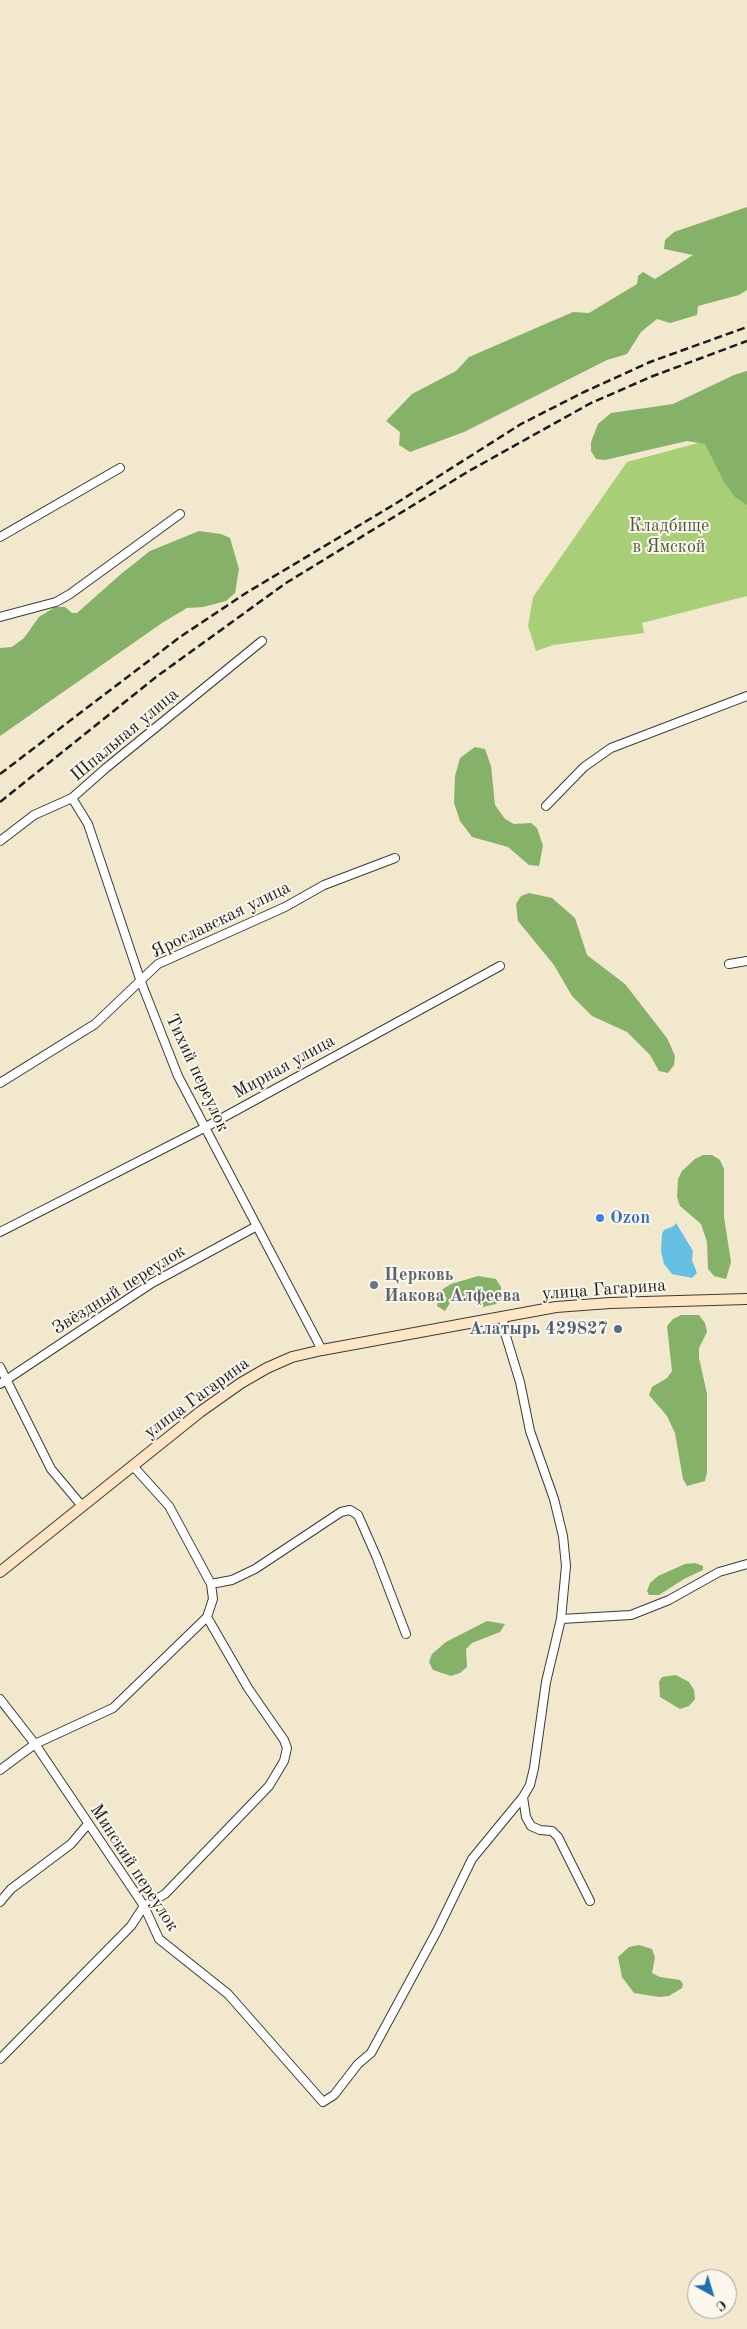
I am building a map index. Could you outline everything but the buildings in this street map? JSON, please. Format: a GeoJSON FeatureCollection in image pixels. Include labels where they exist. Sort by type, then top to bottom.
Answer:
{"type":"FeatureCollection","features":[{"type":"Feature","properties":{"kind":"main road","name":"улица Гагарина"},"geometry":{"type":"LineString","coordinates":[[0,1572],[200,1412],[267,1368],[292,1357],[479,1320],[504,1318],[510,1314],[574,1306],[747,1299]]}},
{"type":"Feature","properties":{"kind":"street"},"geometry":{"type":"LineString","coordinates":[[0,537],[120,468]]}},
{"type":"Feature","properties":{"kind":"street"},"geometry":{"type":"LineString","coordinates":[[0,617],[56,602],[70,594],[180,514]]}},
{"type":"Feature","properties":{"kind":"street","name":"Шпальная улица"},"geometry":{"type":"LineString","coordinates":[[0,841],[34,816],[72,798],[262,641]]}},
{"type":"Feature","properties":{"kind":"street"},"geometry":{"type":"LineString","coordinates":[[546,806],[584,767],[611,748],[747,696]]}},
{"type":"Feature","properties":{"kind":"street","name":"Тихий переулок"},"geometry":{"type":"LineString","coordinates":[[72,798],[88,824],[141,982],[178,1076],[322,1350]]}},
{"type":"Feature","properties":{"kind":"street","name":"Ярославская улица"},"geometry":{"type":"LineString","coordinates":[[0,1083],[95,1024],[158,964],[285,907],[324,885],[395,858]]}},
{"type":"Feature","properties":{"kind":"street"},"geometry":{"type":"LineString","coordinates":[[729,964],[747,961]]}},
{"type":"Feature","properties":{"kind":"street","name":"Мирная улица"},"geometry":{"type":"LineString","coordinates":[[0,1232],[204,1128],[500,966]]}},
{"type":"Feature","properties":{"kind":"street","name":"Звёздный переулок"},"geometry":{"type":"LineString","coordinates":[[3,1382],[152,1283],[257,1226]]}},
{"type":"Feature","properties":{"kind":"street"},"geometry":{"type":"LineString","coordinates":[[504,1318],[505,1333],[520,1382],[530,1431],[554,1499],[563,1536],[566,1566],[561,1619],[546,1682],[534,1768],[530,1785],[523,1797],[526,1817],[531,1826],[540,1830],[552,1831],[558,1838],[590,1901]]}},
{"type":"Feature","properties":{"kind":"street"},"geometry":{"type":"LineString","coordinates":[[0,1367],[3,1382],[51,1469],[82,1506]]}},
{"type":"Feature","properties":{"kind":"street"},"geometry":{"type":"LineString","coordinates":[[0,1770],[35,1744],[113,1708],[207,1617],[213,1599],[211,1584],[169,1506],[133,1466]]}},
{"type":"Feature","properties":{"kind":"street"},"geometry":{"type":"LineString","coordinates":[[211,1584],[232,1580],[256,1569],[341,1512],[350,1510],[358,1515],[377,1558],[406,1634]]}},
{"type":"Feature","properties":{"kind":"street"},"geometry":{"type":"LineString","coordinates":[[561,1619],[612,1618],[640,1612],[669,1600],[719,1572],[747,1564]]}},
{"type":"Feature","properties":{"kind":"street"},"geometry":{"type":"LineString","coordinates":[[0,2059],[131,1926],[144,1906],[165,1894],[269,1786],[284,1760],[287,1748],[284,1740],[248,1688],[207,1617]]}},
{"type":"Feature","properties":{"kind":"street","name":"Минский переулок"},"geometry":{"type":"LineString","coordinates":[[0,1699],[35,1744],[144,1906],[158,1939],[228,1994],[323,2102],[334,2095],[358,2064],[371,2053],[437,1930],[472,1859],[523,1797]]}},
{"type":"Feature","properties":{"kind":"street"},"geometry":{"type":"LineString","coordinates":[[0,1902],[12,1889],[71,1844],[88,1824]]}},
{"type":"Feature","properties":{"kind":"green space"},"geometry":{"type":"Polygon","coordinates":[[[747,207],[747,290],[739,295],[698,306],[697,315],[670,323],[657,319],[641,332],[627,354],[607,360],[464,432],[410,452],[399,445],[400,432],[386,421],[412,394],[456,371],[469,357],[573,312],[589,313],[637,284],[638,276],[643,272],[655,279],[693,255],[664,249],[665,240],[674,232],[747,207]]]}},
{"type":"Feature","properties":{"kind":"green space"},"geometry":{"type":"Polygon","coordinates":[[[747,371],[747,505],[735,497],[724,482],[705,444],[687,441],[605,460],[596,459],[591,451],[591,442],[598,424],[611,413],[673,404],[734,375],[747,371]]]}},
{"type":"Feature","properties":{"kind":"green space","name":"Кладбище в Ямской"},"geometry":{"type":"Polygon","coordinates":[[[747,430],[747,596],[642,623],[644,633],[553,645],[536,651],[528,626],[533,597],[627,462],[747,430]]]}},
{"type":"Feature","properties":{"kind":"green space"},"geometry":{"type":"Polygon","coordinates":[[[199,531],[221,534],[230,538],[239,569],[235,593],[226,601],[203,607],[187,608],[162,623],[0,736],[0,648],[12,647],[24,638],[39,617],[55,607],[65,607],[72,613],[77,613],[150,551],[199,531]]]}},
{"type":"Feature","properties":{"kind":"green space"},"geometry":{"type":"Polygon","coordinates":[[[475,747],[485,749],[491,766],[495,805],[505,819],[514,824],[531,823],[537,828],[543,846],[539,866],[529,865],[508,847],[472,837],[460,821],[454,803],[455,776],[460,758],[475,747]]]}},
{"type":"Feature","properties":{"kind":"green space"},"geometry":{"type":"Polygon","coordinates":[[[529,893],[552,898],[575,918],[587,955],[625,984],[667,1038],[675,1056],[674,1065],[668,1073],[659,1071],[650,1055],[627,1032],[592,1016],[572,996],[554,965],[518,921],[516,904],[521,896],[529,893]]]}},
{"type":"Feature","properties":{"kind":"green space"},"geometry":{"type":"Polygon","coordinates":[[[703,1155],[712,1155],[720,1160],[724,1169],[724,1217],[731,1262],[726,1279],[714,1276],[708,1269],[707,1242],[701,1224],[680,1206],[677,1197],[678,1179],[682,1171],[695,1159],[703,1155]]]}},
{"type":"Feature","properties":{"kind":"green space"},"geometry":{"type":"Polygon","coordinates":[[[478,1276],[496,1279],[501,1287],[501,1296],[496,1304],[483,1307],[472,1298],[458,1299],[450,1303],[445,1311],[437,1306],[438,1297],[443,1289],[451,1284],[478,1276]]]}},
{"type":"Feature","properties":{"kind":"green space"},"geometry":{"type":"Polygon","coordinates":[[[681,1315],[699,1315],[705,1323],[707,1332],[699,1348],[699,1358],[707,1394],[707,1472],[705,1481],[687,1486],[683,1479],[675,1433],[667,1416],[649,1395],[652,1387],[667,1378],[672,1371],[667,1326],[673,1319],[681,1315]]]}},
{"type":"Feature","properties":{"kind":"green space"},"geometry":{"type":"Polygon","coordinates":[[[695,1563],[703,1566],[703,1570],[684,1579],[659,1595],[649,1595],[647,1591],[650,1583],[658,1576],[685,1564],[695,1563]]]}},
{"type":"Feature","properties":{"kind":"green space"},"geometry":{"type":"Polygon","coordinates":[[[487,1621],[505,1624],[500,1632],[472,1643],[466,1649],[467,1667],[460,1673],[451,1676],[433,1670],[429,1662],[432,1654],[446,1642],[487,1621]]]}},
{"type":"Feature","properties":{"kind":"green space"},"geometry":{"type":"Polygon","coordinates":[[[676,1675],[689,1682],[694,1690],[695,1699],[689,1706],[680,1709],[660,1697],[659,1682],[662,1677],[676,1675]]]}},
{"type":"Feature","properties":{"kind":"green space"},"geometry":{"type":"Polygon","coordinates":[[[639,1945],[652,1949],[655,1958],[652,1973],[660,1977],[680,1980],[683,1984],[682,1988],[669,1996],[659,1997],[634,1993],[622,1977],[618,1957],[629,1947],[639,1945]]]}},
{"type":"Feature","properties":{"kind":"water"},"geometry":{"type":"Polygon","coordinates":[[[676,1223],[693,1251],[692,1260],[697,1273],[692,1278],[672,1274],[664,1264],[661,1251],[662,1234],[664,1230],[674,1226],[676,1223]]]}},
{"type":"Feature","properties":{"kind":"railway"},"geometry":{"type":"LineString","coordinates":[[0,774],[180,637],[246,593],[395,504],[521,424],[584,392],[650,362],[747,327]]}},
{"type":"Feature","properties":{"kind":"railway"},"geometry":{"type":"LineString","coordinates":[[0,802],[156,677],[286,583],[469,471],[591,403],[653,376],[747,341]]}},
{"type":"Feature","properties":{"kind":"place","name":"Ozon"},"geometry":{"type":"Point","coordinates":[600,1218]}},
{"type":"Feature","properties":{"kind":"place","name":"Церковь Иакова Алфеева"},"geometry":{"type":"Point","coordinates":[374,1285]}},
{"type":"Feature","properties":{"kind":"place","name":"Алатырь 429827"},"geometry":{"type":"Point","coordinates":[618,1329]}}]}
